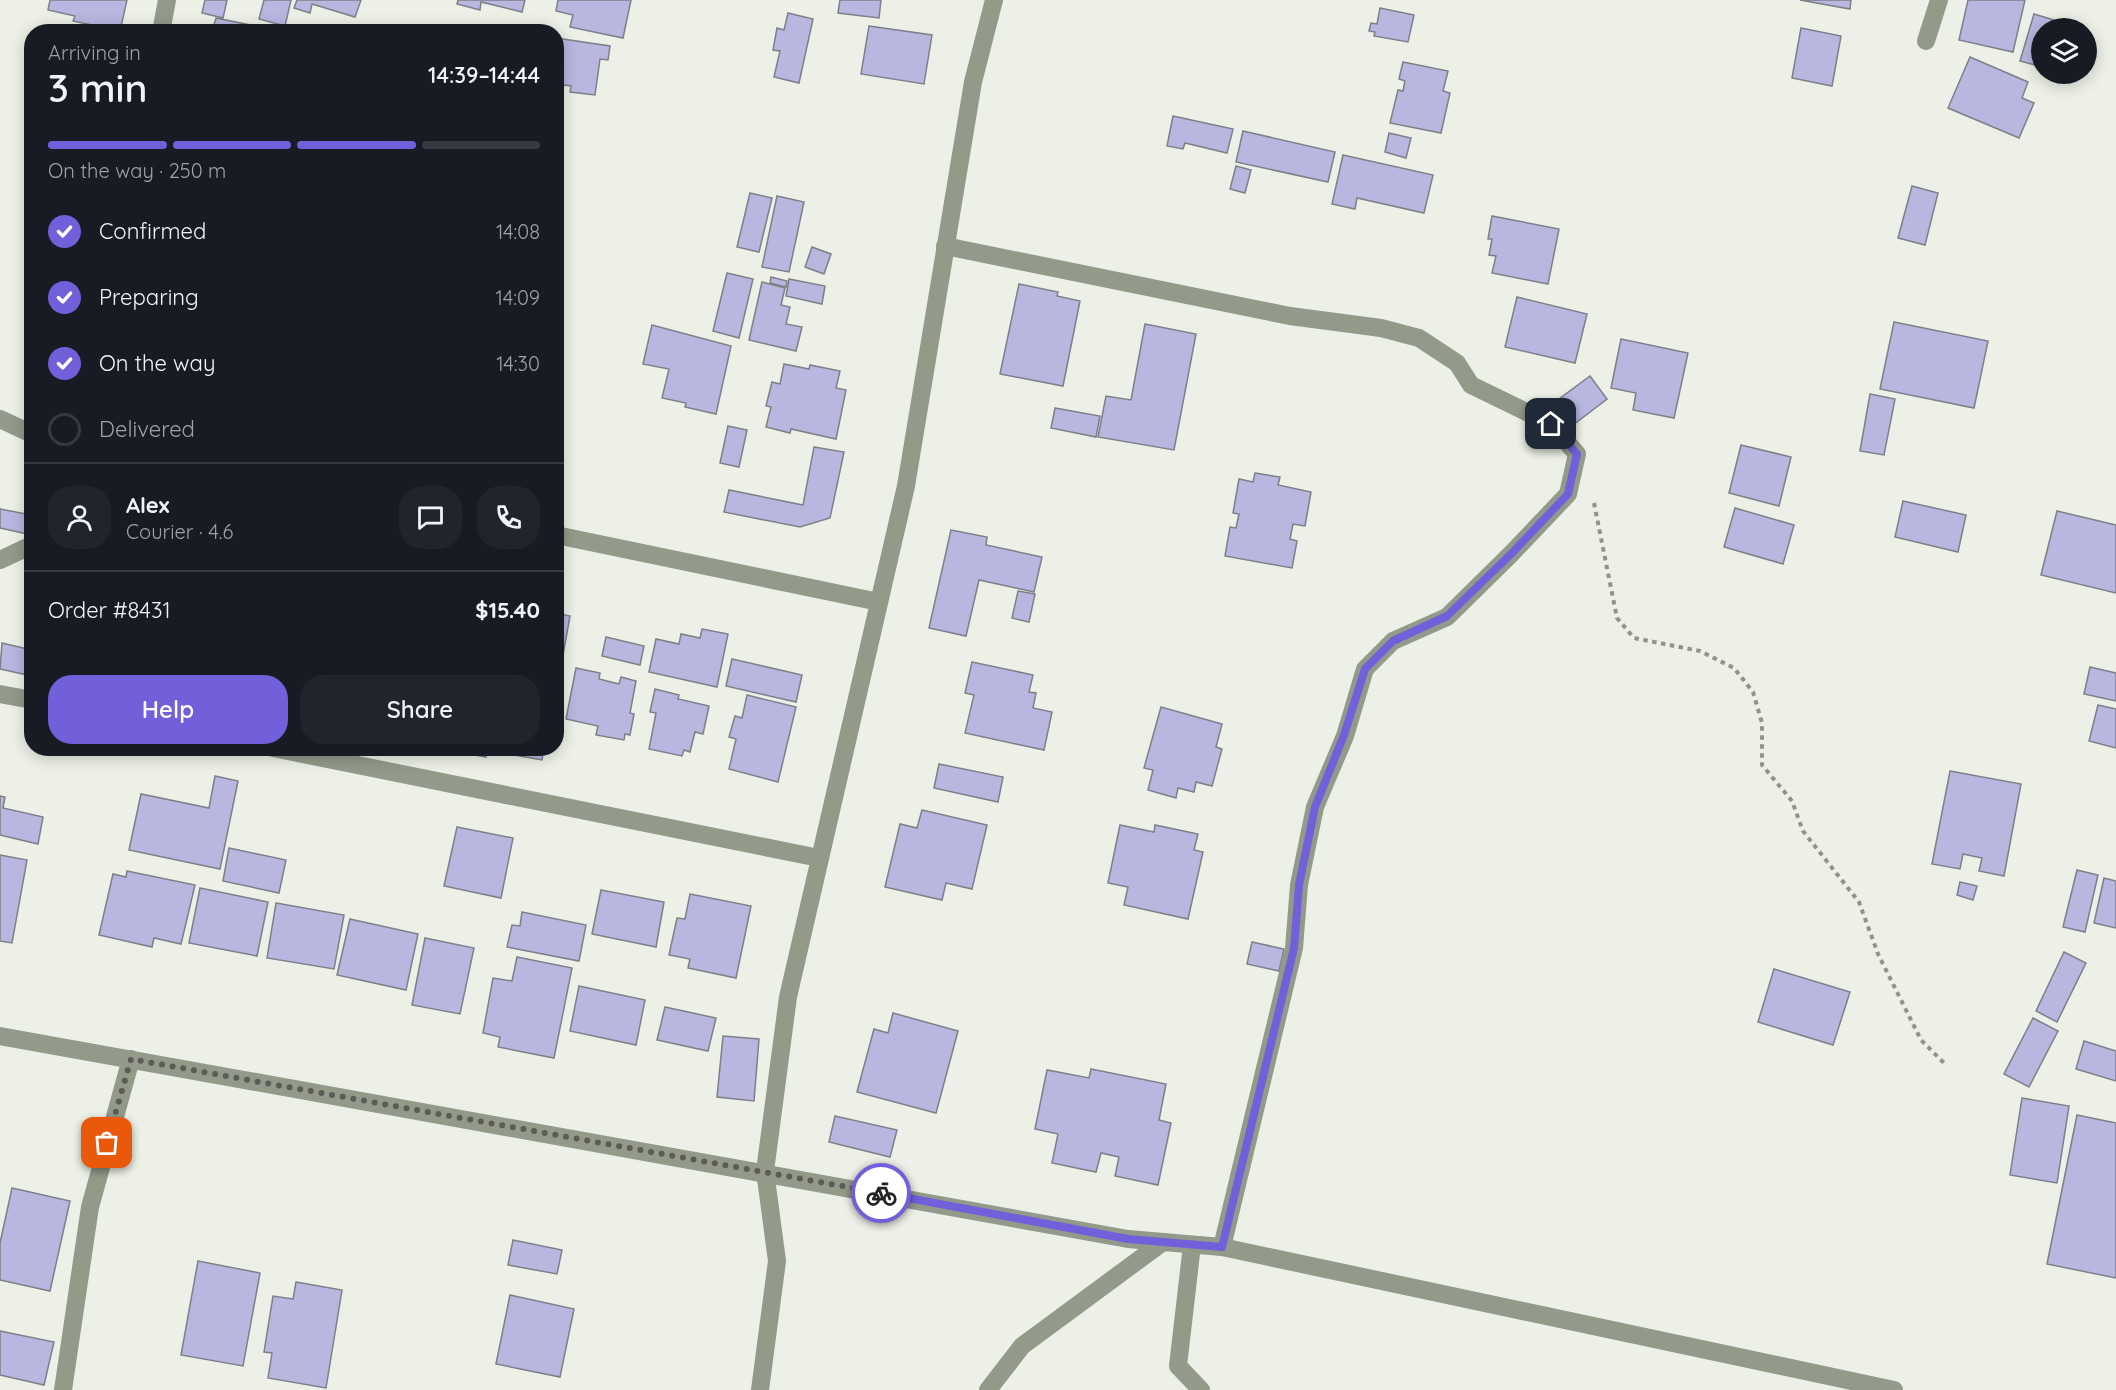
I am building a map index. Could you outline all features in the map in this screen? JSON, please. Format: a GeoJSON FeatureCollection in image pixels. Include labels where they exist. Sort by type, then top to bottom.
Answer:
{"type":"FeatureCollection","features":[{"type":"Feature","properties":{"kind":"street"},"geometry":{"type":"LineString","coordinates":[[163,24],[168,0]]}},
{"type":"Feature","properties":{"kind":"street"},"geometry":{"type":"LineString","coordinates":[[760,1390],[777,1261],[765,1171],[788,997],[906,486],[973,82],[994,0]]}},
{"type":"Feature","properties":{"kind":"street"},"geometry":{"type":"LineString","coordinates":[[1926,41],[1939,0]]}},
{"type":"Feature","properties":{"kind":"street"},"geometry":{"type":"LineString","coordinates":[[945,246],[1290,316],[1381,328],[1419,338],[1457,363],[1471,384],[1551,424],[1577,454],[1568,494],[1511,554],[1447,616],[1393,641],[1365,669],[1344,735],[1315,807],[1299,885],[1294,948],[1222,1247]]}},
{"type":"Feature","properties":{"kind":"street"},"geometry":{"type":"LineString","coordinates":[[0,419],[24,430]]}},
{"type":"Feature","properties":{"kind":"street"},"geometry":{"type":"LineString","coordinates":[[564,537],[879,602]]}},
{"type":"Feature","properties":{"kind":"street"},"geometry":{"type":"LineString","coordinates":[[0,560],[24,549]]}},
{"type":"Feature","properties":{"kind":"street"},"geometry":{"type":"LineString","coordinates":[[0,694],[24,698]]}},
{"type":"Feature","properties":{"kind":"street"},"geometry":{"type":"LineString","coordinates":[[313,756],[819,858]]}},
{"type":"Feature","properties":{"kind":"street"},"geometry":{"type":"LineString","coordinates":[[0,1036],[765,1171],[1128,1239],[1222,1247],[1894,1390]]}},
{"type":"Feature","properties":{"kind":"street"},"geometry":{"type":"LineString","coordinates":[[63,1390],[90,1207],[131,1059]]}},
{"type":"Feature","properties":{"kind":"street"},"geometry":{"type":"LineString","coordinates":[[988,1390],[1022,1346],[1163,1242]]}},
{"type":"Feature","properties":{"kind":"street"},"geometry":{"type":"LineString","coordinates":[[1192,1245],[1178,1366],[1201,1390]]}},
{"type":"Feature","properties":{"kind":"path"},"geometry":{"type":"LineString","coordinates":[[1592,497],[1617,618],[1634,638],[1700,651],[1734,668],[1753,692],[1762,723],[1762,765],[1792,801],[1803,831],[1859,902],[1878,954],[1921,1040],[1944,1063]]}},
{"type":"Feature","properties":{"kind":"building"},"geometry":{"type":"Polygon","coordinates":[[[50,0],[127,0],[122,24],[87,24],[73,21],[75,16],[48,10],[50,0]]]}},
{"type":"Feature","properties":{"kind":"building"},"geometry":{"type":"Polygon","coordinates":[[[205,0],[227,0],[223,18],[202,13],[205,0]]]}},
{"type":"Feature","properties":{"kind":"building"},"geometry":{"type":"Polygon","coordinates":[[[264,0],[291,0],[285,24],[259,19],[264,0]]]}},
{"type":"Feature","properties":{"kind":"building"},"geometry":{"type":"Polygon","coordinates":[[[297,0],[361,0],[355,17],[312,4],[310,13],[294,8],[297,0]]]}},
{"type":"Feature","properties":{"kind":"building"},"geometry":{"type":"Polygon","coordinates":[[[458,0],[525,0],[522,12],[481,2],[480,10],[457,4],[458,0]]]}},
{"type":"Feature","properties":{"kind":"building"},"geometry":{"type":"Polygon","coordinates":[[[558,0],[631,0],[623,38],[570,27],[573,15],[556,11],[558,0]]]}},
{"type":"Feature","properties":{"kind":"building"},"geometry":{"type":"Polygon","coordinates":[[[840,0],[881,0],[879,18],[838,13],[840,0]]]}},
{"type":"Feature","properties":{"kind":"building"},"geometry":{"type":"Polygon","coordinates":[[[1800,0],[1851,0],[1850,9],[1800,0]]]}},
{"type":"Feature","properties":{"kind":"building"},"geometry":{"type":"Polygon","coordinates":[[[1968,0],[2025,0],[2013,52],[1959,40],[1968,0]]]}},
{"type":"Feature","properties":{"kind":"building"},"geometry":{"type":"Polygon","coordinates":[[[1380,8],[1414,15],[1408,42],[1374,36],[1375,32],[1369,31],[1371,23],[1377,24],[1380,8]]]}},
{"type":"Feature","properties":{"kind":"building"},"geometry":{"type":"Polygon","coordinates":[[[788,13],[813,19],[799,83],[774,77],[780,51],[773,50],[777,28],[784,30],[788,13]]]}},
{"type":"Feature","properties":{"kind":"building"},"geometry":{"type":"Polygon","coordinates":[[[2034,14],[2047,18],[2033,18],[2034,14]]]}},
{"type":"Feature","properties":{"kind":"building"},"geometry":{"type":"Polygon","coordinates":[[[216,18],[246,24],[214,24],[216,18]]]}},
{"type":"Feature","properties":{"kind":"building"},"geometry":{"type":"Polygon","coordinates":[[[2031,24],[2031,64],[2020,61],[2031,24]]]}},
{"type":"Feature","properties":{"kind":"building"},"geometry":{"type":"Polygon","coordinates":[[[869,26],[932,35],[924,84],[861,74],[869,26]]]}},
{"type":"Feature","properties":{"kind":"building"},"geometry":{"type":"Polygon","coordinates":[[[1801,28],[1841,36],[1832,86],[1792,78],[1801,28]]]}},
{"type":"Feature","properties":{"kind":"building"},"geometry":{"type":"Polygon","coordinates":[[[564,39],[610,46],[608,60],[600,59],[595,95],[570,92],[571,86],[564,85],[564,39]]]}},
{"type":"Feature","properties":{"kind":"building"},"geometry":{"type":"Polygon","coordinates":[[[1970,57],[2028,82],[2022,98],[2034,103],[2019,138],[1948,108],[1970,57]]]}},
{"type":"Feature","properties":{"kind":"building"},"geometry":{"type":"Polygon","coordinates":[[[1403,62],[1448,71],[1443,91],[1450,93],[1441,133],[1390,123],[1398,90],[1403,91],[1405,81],[1399,79],[1403,62]]]}},
{"type":"Feature","properties":{"kind":"building"},"geometry":{"type":"Polygon","coordinates":[[[1173,116],[1233,129],[1227,153],[1185,143],[1183,149],[1167,146],[1173,116]]]}},
{"type":"Feature","properties":{"kind":"building"},"geometry":{"type":"Polygon","coordinates":[[[1243,131],[1335,152],[1328,182],[1236,162],[1243,131]]]}},
{"type":"Feature","properties":{"kind":"building"},"geometry":{"type":"Polygon","coordinates":[[[1389,133],[1411,138],[1406,158],[1385,152],[1389,133]]]}},
{"type":"Feature","properties":{"kind":"building"},"geometry":{"type":"Polygon","coordinates":[[[1343,155],[1433,175],[1424,213],[1357,198],[1355,209],[1332,204],[1343,155]]]}},
{"type":"Feature","properties":{"kind":"building"},"geometry":{"type":"Polygon","coordinates":[[[1236,166],[1251,170],[1245,193],[1230,189],[1236,166]]]}},
{"type":"Feature","properties":{"kind":"building"},"geometry":{"type":"Polygon","coordinates":[[[1912,186],[1938,193],[1925,245],[1898,238],[1912,186]]]}},
{"type":"Feature","properties":{"kind":"building"},"geometry":{"type":"Polygon","coordinates":[[[750,193],[772,198],[759,252],[737,247],[750,193]]]}},
{"type":"Feature","properties":{"kind":"building"},"geometry":{"type":"Polygon","coordinates":[[[777,196],[804,202],[789,272],[762,267],[777,196]]]}},
{"type":"Feature","properties":{"kind":"building"},"geometry":{"type":"Polygon","coordinates":[[[1492,216],[1559,229],[1548,284],[1492,273],[1496,256],[1489,255],[1492,239],[1488,239],[1492,216]]]}},
{"type":"Feature","properties":{"kind":"building"},"geometry":{"type":"Polygon","coordinates":[[[812,247],[831,254],[824,274],[805,267],[812,247]]]}},
{"type":"Feature","properties":{"kind":"building"},"geometry":{"type":"Polygon","coordinates":[[[727,273],[753,279],[739,338],[713,331],[727,273]]]}},
{"type":"Feature","properties":{"kind":"building"},"geometry":{"type":"Polygon","coordinates":[[[771,277],[787,281],[786,287],[770,283],[771,277]]]}},
{"type":"Feature","properties":{"kind":"building"},"geometry":{"type":"Polygon","coordinates":[[[789,279],[825,286],[822,304],[786,296],[789,279]]]}},
{"type":"Feature","properties":{"kind":"building"},"geometry":{"type":"Polygon","coordinates":[[[762,282],[785,288],[781,305],[790,307],[786,324],[802,327],[796,351],[749,340],[762,282]]]}},
{"type":"Feature","properties":{"kind":"building"},"geometry":{"type":"Polygon","coordinates":[[[1019,284],[1058,292],[1057,296],[1080,301],[1063,386],[1000,374],[1019,284]]]}},
{"type":"Feature","properties":{"kind":"building"},"geometry":{"type":"Polygon","coordinates":[[[1517,297],[1587,314],[1575,363],[1505,347],[1517,297]]]}},
{"type":"Feature","properties":{"kind":"building"},"geometry":{"type":"Polygon","coordinates":[[[1894,322],[1988,341],[1974,408],[1880,389],[1894,322]]]}},
{"type":"Feature","properties":{"kind":"building"},"geometry":{"type":"Polygon","coordinates":[[[1145,324],[1196,334],[1174,450],[1098,437],[1106,396],[1131,400],[1145,324]]]}},
{"type":"Feature","properties":{"kind":"building"},"geometry":{"type":"Polygon","coordinates":[[[652,325],[731,346],[716,414],[685,407],[686,403],[662,398],[669,369],[643,364],[652,325]]]}},
{"type":"Feature","properties":{"kind":"building"},"geometry":{"type":"Polygon","coordinates":[[[1621,339],[1688,353],[1674,418],[1633,410],[1636,393],[1611,388],[1621,339]]]}},
{"type":"Feature","properties":{"kind":"building"},"geometry":{"type":"Polygon","coordinates":[[[784,364],[809,369],[810,365],[840,371],[836,388],[846,390],[836,439],[791,429],[790,433],[766,427],[771,407],[766,406],[772,382],[780,384],[784,364]]]}},
{"type":"Feature","properties":{"kind":"building"},"geometry":{"type":"Polygon","coordinates":[[[1590,376],[1607,399],[1573,425],[1555,402],[1590,376]]]}},
{"type":"Feature","properties":{"kind":"building"},"geometry":{"type":"Polygon","coordinates":[[[1870,394],[1895,399],[1884,455],[1860,451],[1870,394]]]}},
{"type":"Feature","properties":{"kind":"building"},"geometry":{"type":"Polygon","coordinates":[[[1055,408],[1100,416],[1096,437],[1051,428],[1055,408]]]}},
{"type":"Feature","properties":{"kind":"building"},"geometry":{"type":"Polygon","coordinates":[[[728,426],[747,430],[739,467],[720,463],[728,426]]]}},
{"type":"Feature","properties":{"kind":"building"},"geometry":{"type":"Polygon","coordinates":[[[1741,445],[1791,457],[1779,506],[1729,493],[1741,445]]]}},
{"type":"Feature","properties":{"kind":"building"},"geometry":{"type":"Polygon","coordinates":[[[814,447],[844,452],[830,518],[800,527],[724,512],[729,490],[803,505],[814,447]]]}},
{"type":"Feature","properties":{"kind":"building"},"geometry":{"type":"Polygon","coordinates":[[[1255,473],[1280,477],[1278,485],[1311,492],[1305,526],[1293,524],[1290,539],[1297,541],[1292,568],[1225,556],[1230,527],[1236,528],[1239,514],[1233,513],[1239,479],[1253,482],[1255,473]]]}},
{"type":"Feature","properties":{"kind":"building"},"geometry":{"type":"Polygon","coordinates":[[[1903,501],[1966,515],[1958,552],[1895,537],[1903,501]]]}},
{"type":"Feature","properties":{"kind":"building"},"geometry":{"type":"Polygon","coordinates":[[[1735,508],[1794,525],[1783,564],[1724,547],[1735,508]]]}},
{"type":"Feature","properties":{"kind":"building"},"geometry":{"type":"Polygon","coordinates":[[[0,509],[24,514],[24,533],[0,528],[0,509]]]}},
{"type":"Feature","properties":{"kind":"building"},"geometry":{"type":"Polygon","coordinates":[[[2057,511],[2116,525],[2116,593],[2041,575],[2057,511]]]}},
{"type":"Feature","properties":{"kind":"building"},"geometry":{"type":"Polygon","coordinates":[[[951,530],[987,537],[986,545],[1042,557],[1034,592],[979,580],[966,636],[929,628],[951,530]]]}},
{"type":"Feature","properties":{"kind":"building"},"geometry":{"type":"Polygon","coordinates":[[[1018,591],[1035,594],[1029,622],[1012,618],[1018,591]]]}},
{"type":"Feature","properties":{"kind":"building"},"geometry":{"type":"Polygon","coordinates":[[[564,615],[570,616],[564,649],[564,615]]]}},
{"type":"Feature","properties":{"kind":"building"},"geometry":{"type":"Polygon","coordinates":[[[702,629],[728,634],[717,687],[649,672],[656,639],[679,644],[681,634],[700,638],[702,629]]]}},
{"type":"Feature","properties":{"kind":"building"},"geometry":{"type":"Polygon","coordinates":[[[606,637],[644,646],[640,665],[602,656],[606,637]]]}},
{"type":"Feature","properties":{"kind":"building"},"geometry":{"type":"Polygon","coordinates":[[[2,643],[24,648],[24,674],[0,669],[2,643]]]}},
{"type":"Feature","properties":{"kind":"building"},"geometry":{"type":"Polygon","coordinates":[[[732,659],[802,675],[796,702],[726,686],[732,659]]]}},
{"type":"Feature","properties":{"kind":"building"},"geometry":{"type":"Polygon","coordinates":[[[972,662],[1033,675],[1029,692],[1036,693],[1033,708],[1052,712],[1044,750],[965,733],[974,695],[965,693],[972,662]]]}},
{"type":"Feature","properties":{"kind":"building"},"geometry":{"type":"Polygon","coordinates":[[[2090,667],[2116,673],[2116,701],[2084,694],[2090,667]]]}},
{"type":"Feature","properties":{"kind":"building"},"geometry":{"type":"Polygon","coordinates":[[[576,668],[600,673],[599,679],[619,684],[621,677],[636,681],[630,713],[634,714],[630,735],[625,734],[624,740],[596,735],[598,726],[566,719],[576,668]]]}},
{"type":"Feature","properties":{"kind":"building"},"geometry":{"type":"Polygon","coordinates":[[[655,689],[679,695],[678,699],[709,706],[703,734],[695,732],[690,752],[684,750],[682,756],[649,749],[656,713],[650,712],[655,689]]]}},
{"type":"Feature","properties":{"kind":"building"},"geometry":{"type":"Polygon","coordinates":[[[747,695],[796,707],[778,782],[729,769],[736,739],[729,737],[735,716],[742,718],[747,695]]]}},
{"type":"Feature","properties":{"kind":"building"},"geometry":{"type":"Polygon","coordinates":[[[2098,705],[2116,709],[2116,748],[2089,741],[2098,705]]]}},
{"type":"Feature","properties":{"kind":"building"},"geometry":{"type":"Polygon","coordinates":[[[1161,707],[1222,724],[1216,747],[1222,749],[1212,786],[1196,782],[1194,792],[1178,788],[1176,798],[1148,790],[1153,770],[1144,768],[1161,707]]]}},
{"type":"Feature","properties":{"kind":"building"},"geometry":{"type":"Polygon","coordinates":[[[519,756],[543,756],[542,760],[519,756]]]}},
{"type":"Feature","properties":{"kind":"building"},"geometry":{"type":"Polygon","coordinates":[[[939,764],[1003,777],[998,802],[934,788],[939,764]]]}},
{"type":"Feature","properties":{"kind":"building"},"geometry":{"type":"Polygon","coordinates":[[[1950,771],[2021,784],[2004,876],[1979,871],[1982,858],[1963,854],[1960,869],[1932,864],[1950,771]]]}},
{"type":"Feature","properties":{"kind":"building"},"geometry":{"type":"Polygon","coordinates":[[[215,776],[238,781],[220,869],[129,850],[141,794],[209,808],[215,776]]]}},
{"type":"Feature","properties":{"kind":"building"},"geometry":{"type":"Polygon","coordinates":[[[0,796],[5,797],[3,808],[43,817],[38,844],[0,835],[0,796]]]}},
{"type":"Feature","properties":{"kind":"building"},"geometry":{"type":"Polygon","coordinates":[[[922,810],[987,825],[972,889],[946,883],[942,900],[885,887],[900,824],[917,828],[922,810]]]}},
{"type":"Feature","properties":{"kind":"building"},"geometry":{"type":"Polygon","coordinates":[[[1120,825],[1154,832],[1155,825],[1198,834],[1194,850],[1203,852],[1188,919],[1124,905],[1128,887],[1108,883],[1120,825]]]}},
{"type":"Feature","properties":{"kind":"building"},"geometry":{"type":"Polygon","coordinates":[[[457,827],[513,838],[501,898],[444,886],[457,827]]]}},
{"type":"Feature","properties":{"kind":"building"},"geometry":{"type":"Polygon","coordinates":[[[229,848],[286,860],[279,893],[223,881],[229,848]]]}},
{"type":"Feature","properties":{"kind":"building"},"geometry":{"type":"Polygon","coordinates":[[[0,855],[27,860],[12,943],[0,941],[0,855]]]}},
{"type":"Feature","properties":{"kind":"building"},"geometry":{"type":"Polygon","coordinates":[[[2077,870],[2098,875],[2085,932],[2063,927],[2077,870]]]}},
{"type":"Feature","properties":{"kind":"building"},"geometry":{"type":"Polygon","coordinates":[[[127,871],[195,885],[181,944],[154,938],[152,947],[99,935],[113,874],[126,877],[127,871]]]}},
{"type":"Feature","properties":{"kind":"building"},"geometry":{"type":"Polygon","coordinates":[[[2104,878],[2116,881],[2116,928],[2094,923],[2104,878]]]}},
{"type":"Feature","properties":{"kind":"building"},"geometry":{"type":"Polygon","coordinates":[[[1960,882],[1977,886],[1973,900],[1957,895],[1960,882]]]}},
{"type":"Feature","properties":{"kind":"building"},"geometry":{"type":"Polygon","coordinates":[[[200,888],[268,902],[257,956],[189,943],[200,888]]]}},
{"type":"Feature","properties":{"kind":"building"},"geometry":{"type":"Polygon","coordinates":[[[601,890],[664,902],[656,947],[592,934],[601,890]]]}},
{"type":"Feature","properties":{"kind":"building"},"geometry":{"type":"Polygon","coordinates":[[[690,894],[751,906],[736,978],[688,968],[690,959],[669,955],[677,918],[685,919],[690,894]]]}},
{"type":"Feature","properties":{"kind":"building"},"geometry":{"type":"Polygon","coordinates":[[[276,903],[344,915],[334,969],[267,958],[276,903]]]}},
{"type":"Feature","properties":{"kind":"building"},"geometry":{"type":"Polygon","coordinates":[[[522,912],[586,925],[579,961],[507,947],[512,925],[520,926],[522,912]]]}},
{"type":"Feature","properties":{"kind":"building"},"geometry":{"type":"Polygon","coordinates":[[[350,919],[418,934],[406,990],[337,975],[350,919]]]}},
{"type":"Feature","properties":{"kind":"building"},"geometry":{"type":"Polygon","coordinates":[[[425,938],[474,948],[460,1014],[412,1005],[425,938]]]}},
{"type":"Feature","properties":{"kind":"building"},"geometry":{"type":"Polygon","coordinates":[[[1252,942],[1284,949],[1279,971],[1247,964],[1252,942]]]}},
{"type":"Feature","properties":{"kind":"building"},"geometry":{"type":"Polygon","coordinates":[[[2064,952],[2086,963],[2057,1022],[2036,1011],[2064,952]]]}},
{"type":"Feature","properties":{"kind":"building"},"geometry":{"type":"Polygon","coordinates":[[[517,957],[572,968],[554,1058],[498,1047],[500,1037],[483,1033],[493,978],[512,981],[517,957]]]}},
{"type":"Feature","properties":{"kind":"building"},"geometry":{"type":"Polygon","coordinates":[[[1774,969],[1850,992],[1833,1045],[1758,1022],[1774,969]]]}},
{"type":"Feature","properties":{"kind":"building"},"geometry":{"type":"Polygon","coordinates":[[[579,986],[645,1000],[636,1045],[570,1031],[579,986]]]}},
{"type":"Feature","properties":{"kind":"building"},"geometry":{"type":"Polygon","coordinates":[[[665,1007],[716,1018],[708,1051],[657,1040],[665,1007]]]}},
{"type":"Feature","properties":{"kind":"building"},"geometry":{"type":"Polygon","coordinates":[[[893,1013],[958,1031],[936,1113],[857,1092],[874,1029],[888,1033],[893,1013]]]}},
{"type":"Feature","properties":{"kind":"building"},"geometry":{"type":"Polygon","coordinates":[[[2033,1018],[2058,1031],[2029,1087],[2004,1074],[2033,1018]]]}},
{"type":"Feature","properties":{"kind":"building"},"geometry":{"type":"Polygon","coordinates":[[[723,1036],[759,1039],[754,1101],[717,1097],[723,1036]]]}},
{"type":"Feature","properties":{"kind":"building"},"geometry":{"type":"Polygon","coordinates":[[[2084,1041],[2116,1051],[2116,1081],[2076,1069],[2084,1041]]]}},
{"type":"Feature","properties":{"kind":"building"},"geometry":{"type":"Polygon","coordinates":[[[1091,1069],[1166,1084],[1159,1120],[1171,1123],[1158,1185],[1115,1176],[1119,1157],[1101,1153],[1096,1172],[1052,1163],[1058,1134],[1035,1129],[1047,1070],[1089,1078],[1091,1069]]]}},
{"type":"Feature","properties":{"kind":"building"},"geometry":{"type":"Polygon","coordinates":[[[2022,1098],[2069,1106],[2057,1183],[2010,1175],[2022,1098]]]}},
{"type":"Feature","properties":{"kind":"building"},"geometry":{"type":"Polygon","coordinates":[[[2077,1115],[2116,1123],[2116,1278],[2047,1264],[2077,1115]]]}},
{"type":"Feature","properties":{"kind":"building"},"geometry":{"type":"Polygon","coordinates":[[[835,1116],[897,1130],[890,1157],[829,1142],[835,1116]]]}},
{"type":"Feature","properties":{"kind":"building"},"geometry":{"type":"Polygon","coordinates":[[[12,1188],[70,1201],[50,1291],[0,1280],[0,1243],[12,1188]]]}},
{"type":"Feature","properties":{"kind":"building"},"geometry":{"type":"Polygon","coordinates":[[[513,1240],[562,1250],[557,1274],[508,1265],[513,1240]]]}},
{"type":"Feature","properties":{"kind":"building"},"geometry":{"type":"Polygon","coordinates":[[[198,1261],[260,1273],[243,1366],[181,1355],[198,1261]]]}},
{"type":"Feature","properties":{"kind":"building"},"geometry":{"type":"Polygon","coordinates":[[[296,1282],[342,1290],[326,1388],[268,1378],[272,1353],[264,1352],[273,1296],[293,1299],[296,1282]]]}},
{"type":"Feature","properties":{"kind":"building"},"geometry":{"type":"Polygon","coordinates":[[[510,1295],[574,1309],[560,1377],[496,1364],[510,1295]]]}},
{"type":"Feature","properties":{"kind":"building"},"geometry":{"type":"Polygon","coordinates":[[[0,1331],[54,1342],[44,1385],[0,1375],[0,1331]]]}},
{"type":"Feature","properties":{"kind":"way so far"},"geometry":{"type":"LineString","coordinates":[[107,1143],[131,1059],[881,1193]]}},
{"type":"Feature","properties":{"kind":"route"},"geometry":{"type":"LineString","coordinates":[[881,1193],[1128,1239],[1222,1247],[1294,948],[1299,885],[1315,807],[1344,735],[1365,669],[1393,641],[1447,616],[1568,494],[1577,454],[1551,424]]}}]}
